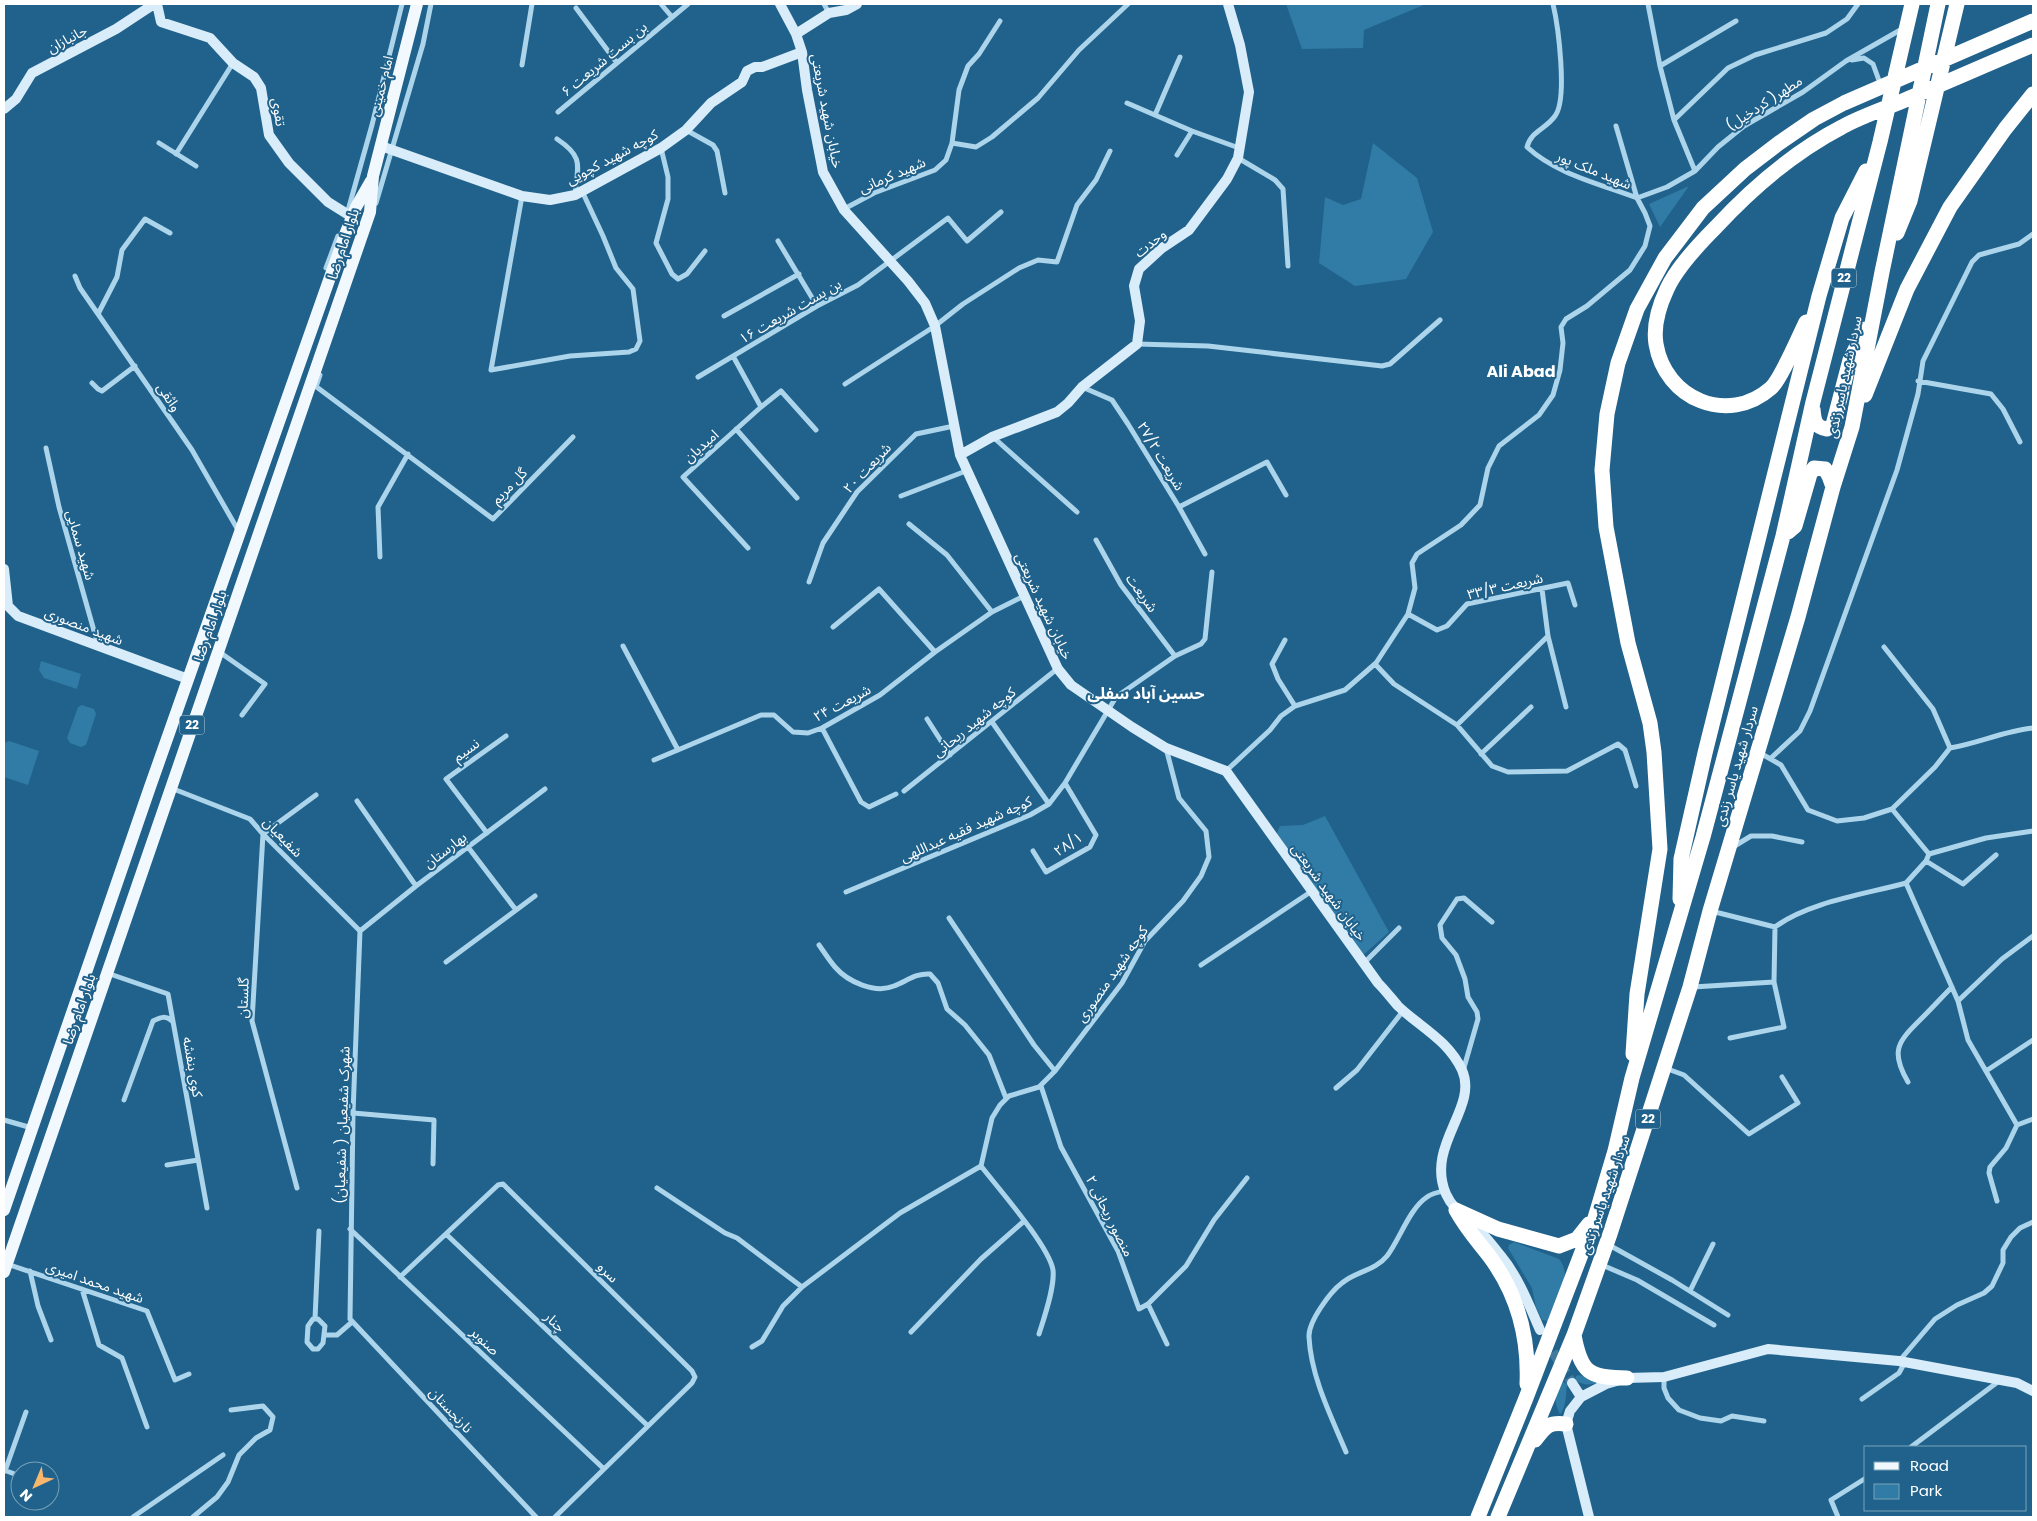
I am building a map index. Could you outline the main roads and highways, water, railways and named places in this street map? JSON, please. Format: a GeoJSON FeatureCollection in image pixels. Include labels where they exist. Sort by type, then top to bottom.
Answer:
{"type":"FeatureCollection","features":[{"type":"Feature","properties":{"kind":"highway","name":"سردار شهید یاسر زندی"},"geometry":{"type":"LineString","coordinates":[[1478,1517],[1595,1218],[1615,1151],[1632,1078],[1679,921],[1783,536],[1813,402],[1880,142],[1905,27],[1912,4]]}},
{"type":"Feature","properties":{"kind":"highway","name":"سردار شهید یاسر زندی"},"geometry":{"type":"LineString","coordinates":[[1498,1517],[1574,1335],[1599,1264],[1690,987],[1710,911],[1729,850],[1765,755],[1800,608],[1832,487],[1852,427],[1938,4]]}},
{"type":"Feature","properties":{"kind":"highway"},"geometry":{"type":"LineString","coordinates":[[1882,272],[1910,201],[1957,4]]}},
{"type":"Feature","properties":{"kind":"highway"},"geometry":{"type":"LineString","coordinates":[[1632,1078],[1637,994],[1660,849],[1654,752],[1650,722],[1628,643],[1606,527],[1602,470],[1607,414],[1618,362],[1637,309],[1665,258],[1703,208],[1745,169],[1779,143],[1814,119],[1844,104],[2033,21]]}},
{"type":"Feature","properties":{"kind":"highway"},"geometry":{"type":"LineString","coordinates":[[1820,296],[1772,388],[1745,403],[1720,406],[1698,400],[1679,388],[1665,370],[1656,344],[1656,319],[1668,287],[1696,247],[1744,197],[1783,164],[1843,126],[2033,46]]}},
{"type":"Feature","properties":{"kind":"highway"},"geometry":{"type":"LineString","coordinates":[[1852,427],[1907,289],[1928,247],[1950,208],[1974,172],[2033,94]]}},
{"type":"Feature","properties":{"kind":"highway"},"geometry":{"type":"LineString","coordinates":[[1679,921],[1681,859],[1705,753],[1820,296],[1842,218],[1880,142]]}},
{"type":"Feature","properties":{"kind":"highway"},"geometry":{"type":"LineString","coordinates":[[1813,402],[1814,422],[1821,428],[1834,425],[1850,360],[1874,313]]}},
{"type":"Feature","properties":{"kind":"highway"},"geometry":{"type":"LineString","coordinates":[[1783,536],[1795,526],[1810,474],[1814,468],[1821,467],[1825,469],[1832,487]]}},
{"type":"Feature","properties":{"kind":"highway"},"geometry":{"type":"LineString","coordinates":[[1526,1398],[1528,1360],[1526,1337],[1520,1314],[1491,1258],[1467,1230],[1456,1210],[1498,1229],[1559,1246],[1577,1239],[1595,1218]]}},
{"type":"Feature","properties":{"kind":"highway"},"geometry":{"type":"LineString","coordinates":[[1574,1335],[1578,1355],[1584,1366],[1592,1374],[1604,1378],[1627,1378]]}},
{"type":"Feature","properties":{"kind":"highway"},"geometry":{"type":"LineString","coordinates":[[1529,1446],[1546,1426],[1555,1423],[1566,1424]]}},
{"type":"Feature","properties":{"kind":"main road","name":"امام خمینی"},"geometry":{"type":"LineString","coordinates":[[373,176],[387,147],[417,4]]}},
{"type":"Feature","properties":{"kind":"main road","name":"بلوار امام رضا"},"geometry":{"type":"LineString","coordinates":[[4,1210],[349,215],[373,176]]}},
{"type":"Feature","properties":{"kind":"main road","name":"بلوار امام رضا"},"geometry":{"type":"LineString","coordinates":[[5,1268],[177,767],[314,385],[370,212],[373,176]]}},
{"type":"Feature","properties":{"kind":"main road"},"geometry":{"type":"LineString","coordinates":[[159,761],[177,767]]}},
{"type":"Feature","properties":{"kind":"main road"},"geometry":{"type":"LineString","coordinates":[[116,887],[134,894]]}},
{"type":"Feature","properties":{"kind":"tunnel"},"geometry":{"type":"LineString","coordinates":[[1545,1339],[1572,1383]]}},
{"type":"Feature","properties":{"kind":"district","name":"Ali Abad"},"geometry":{"type":"Point","coordinates":[1521,371]}},
{"type":"Feature","properties":{"kind":"district","name":"حسین آباد سفلی"},"geometry":{"type":"Point","coordinates":[1146,693]}}]}
